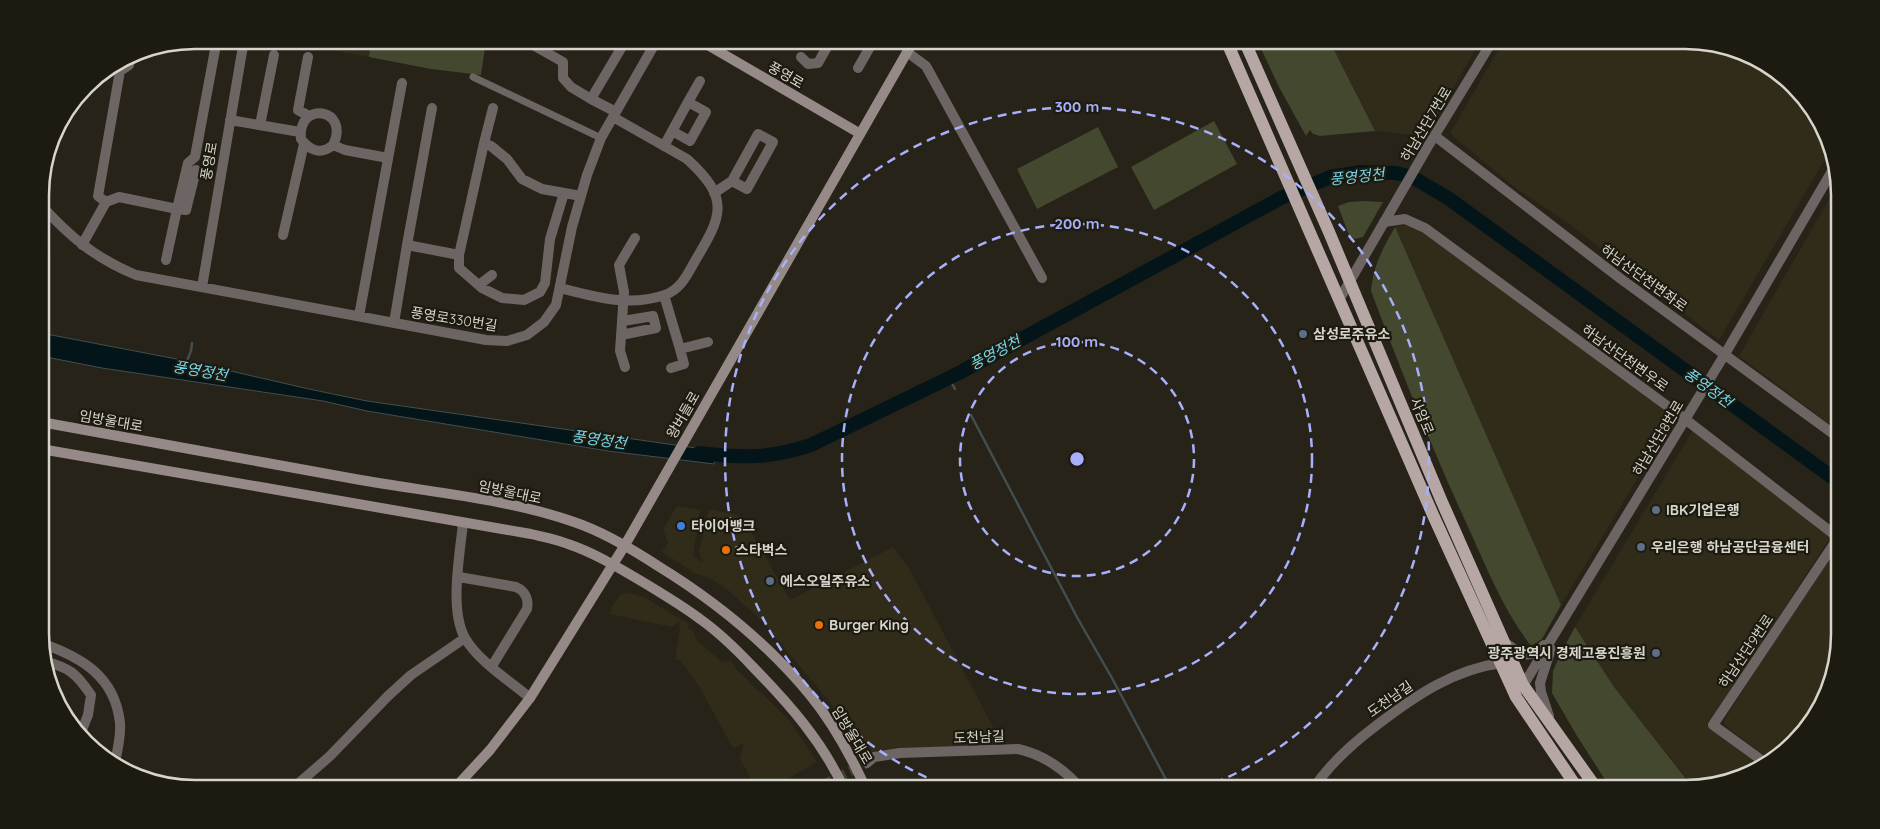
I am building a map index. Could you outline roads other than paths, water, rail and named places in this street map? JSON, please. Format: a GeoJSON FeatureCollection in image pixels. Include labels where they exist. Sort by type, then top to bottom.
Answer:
{"type":"FeatureCollection","features":[{"type":"Feature","properties":{"kind":"main road","name":"풍영로"},"geometry":{"type":"LineString","coordinates":[[715,49],[860,133]]}},
{"type":"Feature","properties":{"kind":"main road","name":"왕버들로"},"geometry":{"type":"LineString","coordinates":[[462,780],[490,750],[530,698],[625,545],[909,49]]}},
{"type":"Feature","properties":{"kind":"main road"},"geometry":{"type":"LineString","coordinates":[[1230,49],[1433,515],[1516,697],[1572,780]]}},
{"type":"Feature","properties":{"kind":"main road","name":"사암로"},"geometry":{"type":"LineString","coordinates":[[1248,49],[1329,232],[1442,502],[1523,685],[1591,780]]}},
{"type":"Feature","properties":{"kind":"main road","name":"임방울대로"},"geometry":{"type":"LineString","coordinates":[[49,423],[368,482],[484,500],[575,522],[625,545],[717,606],[776,658],[798,681],[825,716],[855,764],[862,780]]}},
{"type":"Feature","properties":{"kind":"main road"},"geometry":{"type":"LineString","coordinates":[[49,450],[531,534],[567,543],[613,564],[675,601],[728,641],[801,719],[826,753],[840,780]]}},
{"type":"Feature","properties":{"kind":"street","name":"풍영로"},"geometry":{"type":"LineString","coordinates":[[202,287],[242,49]]}},
{"type":"Feature","properties":{"kind":"street"},"geometry":{"type":"LineString","coordinates":[[540,49],[562,62],[563,78],[571,87],[687,159],[708,182],[714,193],[718,210],[714,227],[682,282],[673,291],[664,295],[610,301],[560,288]]}},
{"type":"Feature","properties":{"kind":"street"},"geometry":{"type":"LineString","coordinates":[[591,99],[621,49]]}},
{"type":"Feature","properties":{"kind":"street","name":"풍영로330번길"},"geometry":{"type":"LineString","coordinates":[[49,213],[67,232],[99,258],[136,275],[486,340],[507,341],[527,335],[544,322],[556,305],[572,227],[601,138],[652,49]]}},
{"type":"Feature","properties":{"kind":"street"},"geometry":{"type":"LineString","coordinates":[[801,57],[808,64],[818,63],[826,49]]}},
{"type":"Feature","properties":{"kind":"street"},"geometry":{"type":"LineString","coordinates":[[858,68],[869,49]]}},
{"type":"Feature","properties":{"kind":"street","name":"하남산단7번로"},"geometry":{"type":"LineString","coordinates":[[1339,300],[1427,148],[1488,49]]}},
{"type":"Feature","properties":{"kind":"street"},"geometry":{"type":"LineString","coordinates":[[166,260],[188,163],[195,157],[215,50]]}},
{"type":"Feature","properties":{"kind":"street"},"geometry":{"type":"LineString","coordinates":[[907,52],[926,66],[1042,278]]}},
{"type":"Feature","properties":{"kind":"street"},"geometry":{"type":"LineString","coordinates":[[260,125],[274,55]]}},
{"type":"Feature","properties":{"kind":"street"},"geometry":{"type":"LineString","coordinates":[[308,57],[298,110],[309,116]]}},
{"type":"Feature","properties":{"kind":"street"},"geometry":{"type":"LineString","coordinates":[[106,202],[98,196],[120,71],[130,64]]}},
{"type":"Feature","properties":{"kind":"street"},"geometry":{"type":"LineString","coordinates":[[473,77],[601,138]]}},
{"type":"Feature","properties":{"kind":"street"},"geometry":{"type":"LineString","coordinates":[[664,146],[700,81]]}},
{"type":"Feature","properties":{"kind":"street"},"geometry":{"type":"LineString","coordinates":[[359,316],[402,83]]}},
{"type":"Feature","properties":{"kind":"street"},"geometry":{"type":"LineString","coordinates":[[672,132],[690,141],[706,112],[688,102]]}},
{"type":"Feature","properties":{"kind":"street"},"geometry":{"type":"LineString","coordinates":[[394,323],[432,108]]}},
{"type":"Feature","properties":{"kind":"street"},"geometry":{"type":"LineString","coordinates":[[493,108],[459,255],[459,268],[479,285],[502,298],[524,300],[540,292],[545,284],[550,239],[564,193]]}},
{"type":"Feature","properties":{"kind":"street"},"geometry":{"type":"LineString","coordinates":[[324,113],[334,120],[337,126],[333,145],[323,151],[313,150],[304,144],[300,139],[300,132],[304,120],[313,114],[324,113]]}},
{"type":"Feature","properties":{"kind":"street"},"geometry":{"type":"LineString","coordinates":[[230,120],[300,132]]}},
{"type":"Feature","properties":{"kind":"street"},"geometry":{"type":"LineString","coordinates":[[714,193],[732,181],[758,134],[773,142],[747,189],[732,181]]}},
{"type":"Feature","properties":{"kind":"street","name":"하남산단천변좌로"},"geometry":{"type":"LineString","coordinates":[[1435,136],[1723,356],[1831,432]]}},
{"type":"Feature","properties":{"kind":"street"},"geometry":{"type":"LineString","coordinates":[[484,143],[508,159],[522,179],[542,189],[581,196]]}},
{"type":"Feature","properties":{"kind":"street"},"geometry":{"type":"LineString","coordinates":[[283,235],[304,144]]}},
{"type":"Feature","properties":{"kind":"street"},"geometry":{"type":"LineString","coordinates":[[333,145],[345,150],[388,158]]}},
{"type":"Feature","properties":{"kind":"street"},"geometry":{"type":"LineString","coordinates":[[82,245],[106,202],[119,197],[186,210],[196,170]]}},
{"type":"Feature","properties":{"kind":"street","name":"하남산단8번로"},"geometry":{"type":"LineString","coordinates":[[1516,697],[1687,416],[1830,175]]}},
{"type":"Feature","properties":{"kind":"street","name":"하남산단천변우로"},"geometry":{"type":"LineString","coordinates":[[1384,222],[1405,219],[1425,228],[1687,416],[1831,533]]}},
{"type":"Feature","properties":{"kind":"street"},"geometry":{"type":"LineString","coordinates":[[625,367],[620,351],[624,300],[619,264],[635,238]]}},
{"type":"Feature","properties":{"kind":"street"},"geometry":{"type":"LineString","coordinates":[[407,245],[459,255]]}},
{"type":"Feature","properties":{"kind":"street"},"geometry":{"type":"LineString","coordinates":[[479,285],[492,275]]}},
{"type":"Feature","properties":{"kind":"street"},"geometry":{"type":"LineString","coordinates":[[664,295],[684,364],[670,368]]}},
{"type":"Feature","properties":{"kind":"street"},"geometry":{"type":"LineString","coordinates":[[621,335],[656,328],[653,316],[623,321]]}},
{"type":"Feature","properties":{"kind":"street"},"geometry":{"type":"LineString","coordinates":[[680,349],[708,342]]}},
{"type":"Feature","properties":{"kind":"street"},"geometry":{"type":"LineString","coordinates":[[463,523],[457,609],[459,624],[465,638],[478,654],[530,698]]}},
{"type":"Feature","properties":{"kind":"street","name":"하남산단9번로"},"geometry":{"type":"LineString","coordinates":[[1760,759],[1713,725],[1831,551]]}},
{"type":"Feature","properties":{"kind":"street"},"geometry":{"type":"LineString","coordinates":[[459,577],[516,588],[525,594],[528,602],[527,609],[492,666]]}},
{"type":"Feature","properties":{"kind":"street"},"geometry":{"type":"LineString","coordinates":[[1504,642],[1523,654],[1532,654],[1538,652],[1558,629]]}},
{"type":"Feature","properties":{"kind":"street"},"geometry":{"type":"LineString","coordinates":[[1551,724],[1540,683],[1558,629]]}},
{"type":"Feature","properties":{"kind":"street"},"geometry":{"type":"LineString","coordinates":[[302,780],[330,756],[405,680],[465,638]]}},
{"type":"Feature","properties":{"kind":"street"},"geometry":{"type":"LineString","coordinates":[[50,646],[79,658],[96,672],[110,691],[115,702],[120,724],[116,757]]}},
{"type":"Feature","properties":{"kind":"street"},"geometry":{"type":"LineString","coordinates":[[52,663],[58,664],[78,676],[91,696],[88,716],[83,727]]}},
{"type":"Feature","properties":{"kind":"street","name":"도천남길"},"geometry":{"type":"LineString","coordinates":[[1319,780],[1338,758],[1406,702],[1456,675],[1485,665],[1502,663]]}},
{"type":"Feature","properties":{"kind":"street","name":"도천남길"},"geometry":{"type":"LineString","coordinates":[[867,763],[874,757],[900,753],[1018,749],[1060,768],[1074,780]]}},
{"type":"Feature","properties":{"kind":"water","name":"풍영정천"},"geometry":{"type":"Polygon","coordinates":[[[49,335],[187,361],[367,401],[717,451],[714,464],[608,451],[367,411],[323,401],[102,368],[49,358],[49,335]]]}},
{"type":"Feature","properties":{"kind":"waterway","name":"풍영정천"},"geometry":{"type":"LineString","coordinates":[[699,453],[756,456],[781,453],[811,445],[959,373],[1281,198],[1330,177],[1361,172],[1396,173],[1412,177],[1448,198],[1831,476]]}},
{"type":"Feature","properties":{"kind":"waterway"},"geometry":{"type":"LineString","coordinates":[[186,363],[192,343]]}},
{"type":"Feature","properties":{"kind":"waterway"},"geometry":{"type":"LineString","coordinates":[[949,378],[955,389]]}},
{"type":"Feature","properties":{"kind":"waterway"},"geometry":{"type":"LineString","coordinates":[[971,415],[1078,619],[1166,780]]}},
{"type":"Feature","properties":{"kind":"tunnel"},"geometry":{"type":"LineString","coordinates":[[833,780],[867,763]]}},
{"type":"Feature","properties":{"kind":"place","name":"삼성로주유소"},"geometry":{"type":"Point","coordinates":[1303,334]}},
{"type":"Feature","properties":{"kind":"place","name":"IBK기업은행"},"geometry":{"type":"Point","coordinates":[1656,510]}},
{"type":"Feature","properties":{"kind":"place","name":"타이어뱅크"},"geometry":{"type":"Point","coordinates":[681,526]}},
{"type":"Feature","properties":{"kind":"place","name":"우리은행 하남공단금융센터"},"geometry":{"type":"Point","coordinates":[1641,547]}},
{"type":"Feature","properties":{"kind":"place","name":"스타벅스"},"geometry":{"type":"Point","coordinates":[726,550]}},
{"type":"Feature","properties":{"kind":"place","name":"에스오일주유소"},"geometry":{"type":"Point","coordinates":[770,581]}},
{"type":"Feature","properties":{"kind":"place","name":"Burger King"},"geometry":{"type":"Point","coordinates":[819,625]}},
{"type":"Feature","properties":{"kind":"place","name":"광주광역시 경제고용진흥원"},"geometry":{"type":"Point","coordinates":[1656,653]}}]}
